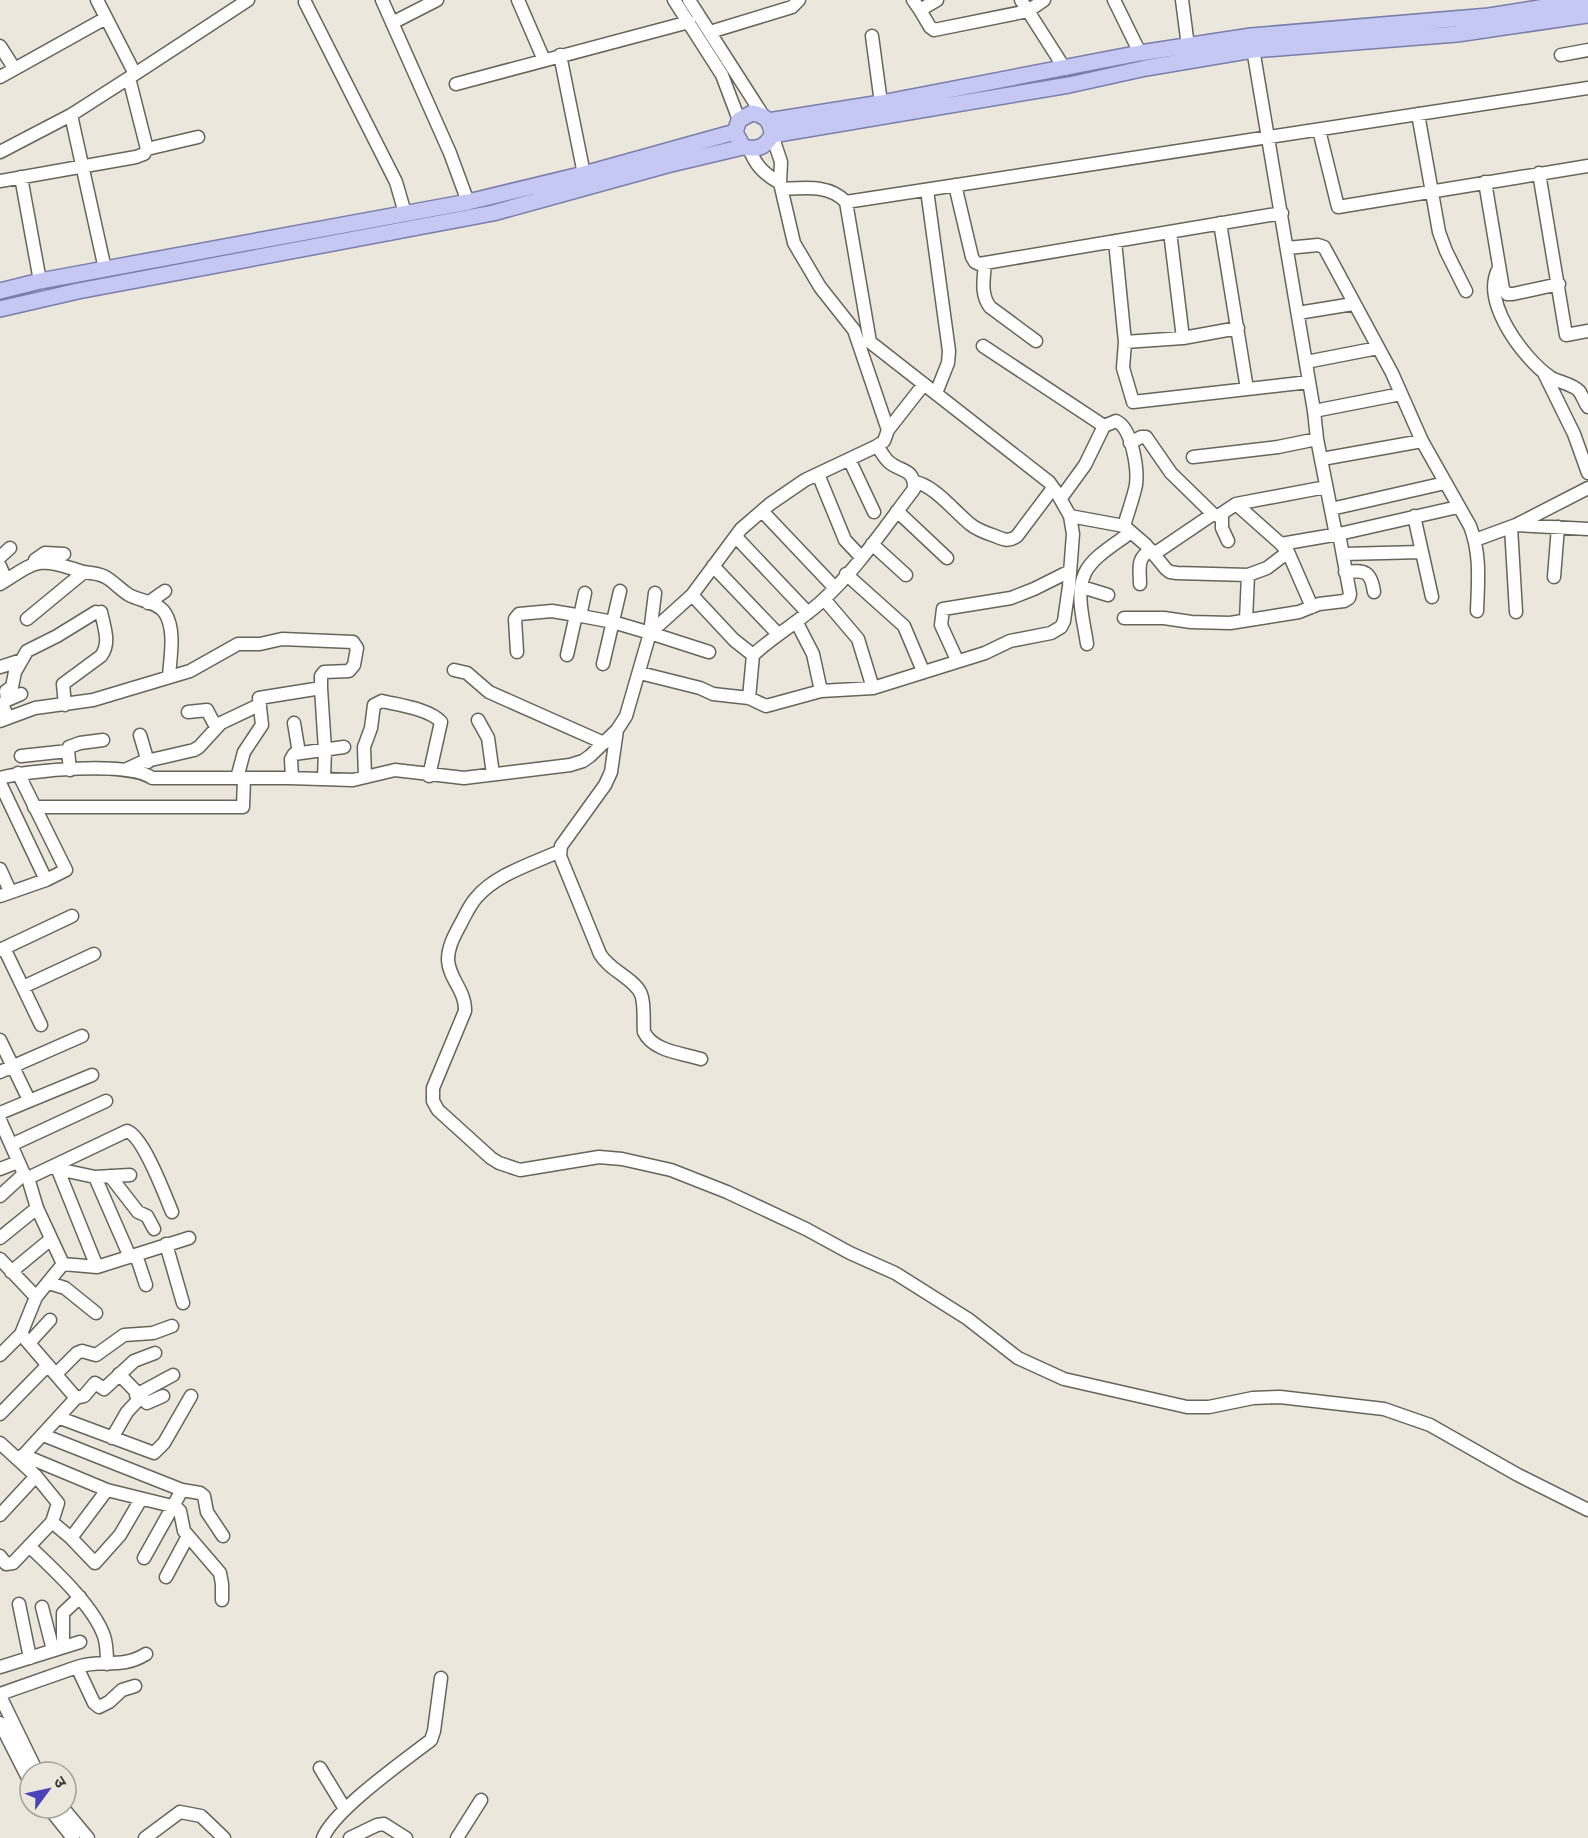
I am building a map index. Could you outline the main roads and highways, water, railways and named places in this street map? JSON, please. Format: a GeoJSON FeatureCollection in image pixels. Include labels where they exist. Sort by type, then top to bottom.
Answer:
{"type":"FeatureCollection","features":[{"type":"Feature","properties":{"kind":"main road"},"geometry":{"type":"LineString","coordinates":[[0,291],[40,280],[468,202],[584,174],[737,126],[752,113],[768,124],[1069,85],[1252,43],[1489,16],[1544,4],[1588,0]]}},
{"type":"Feature","properties":{"kind":"main road"},"geometry":{"type":"LineString","coordinates":[[768,124],[1140,53],[1188,46],[1457,34],[1588,15]]}},
{"type":"Feature","properties":{"kind":"main road"},"geometry":{"type":"LineString","coordinates":[[0,309],[78,291],[493,213],[667,165],[746,148],[761,148],[766,144],[768,124]]}},
{"type":"Feature","properties":{"kind":"main road"},"geometry":{"type":"LineString","coordinates":[[737,126],[746,148]]}}]}
